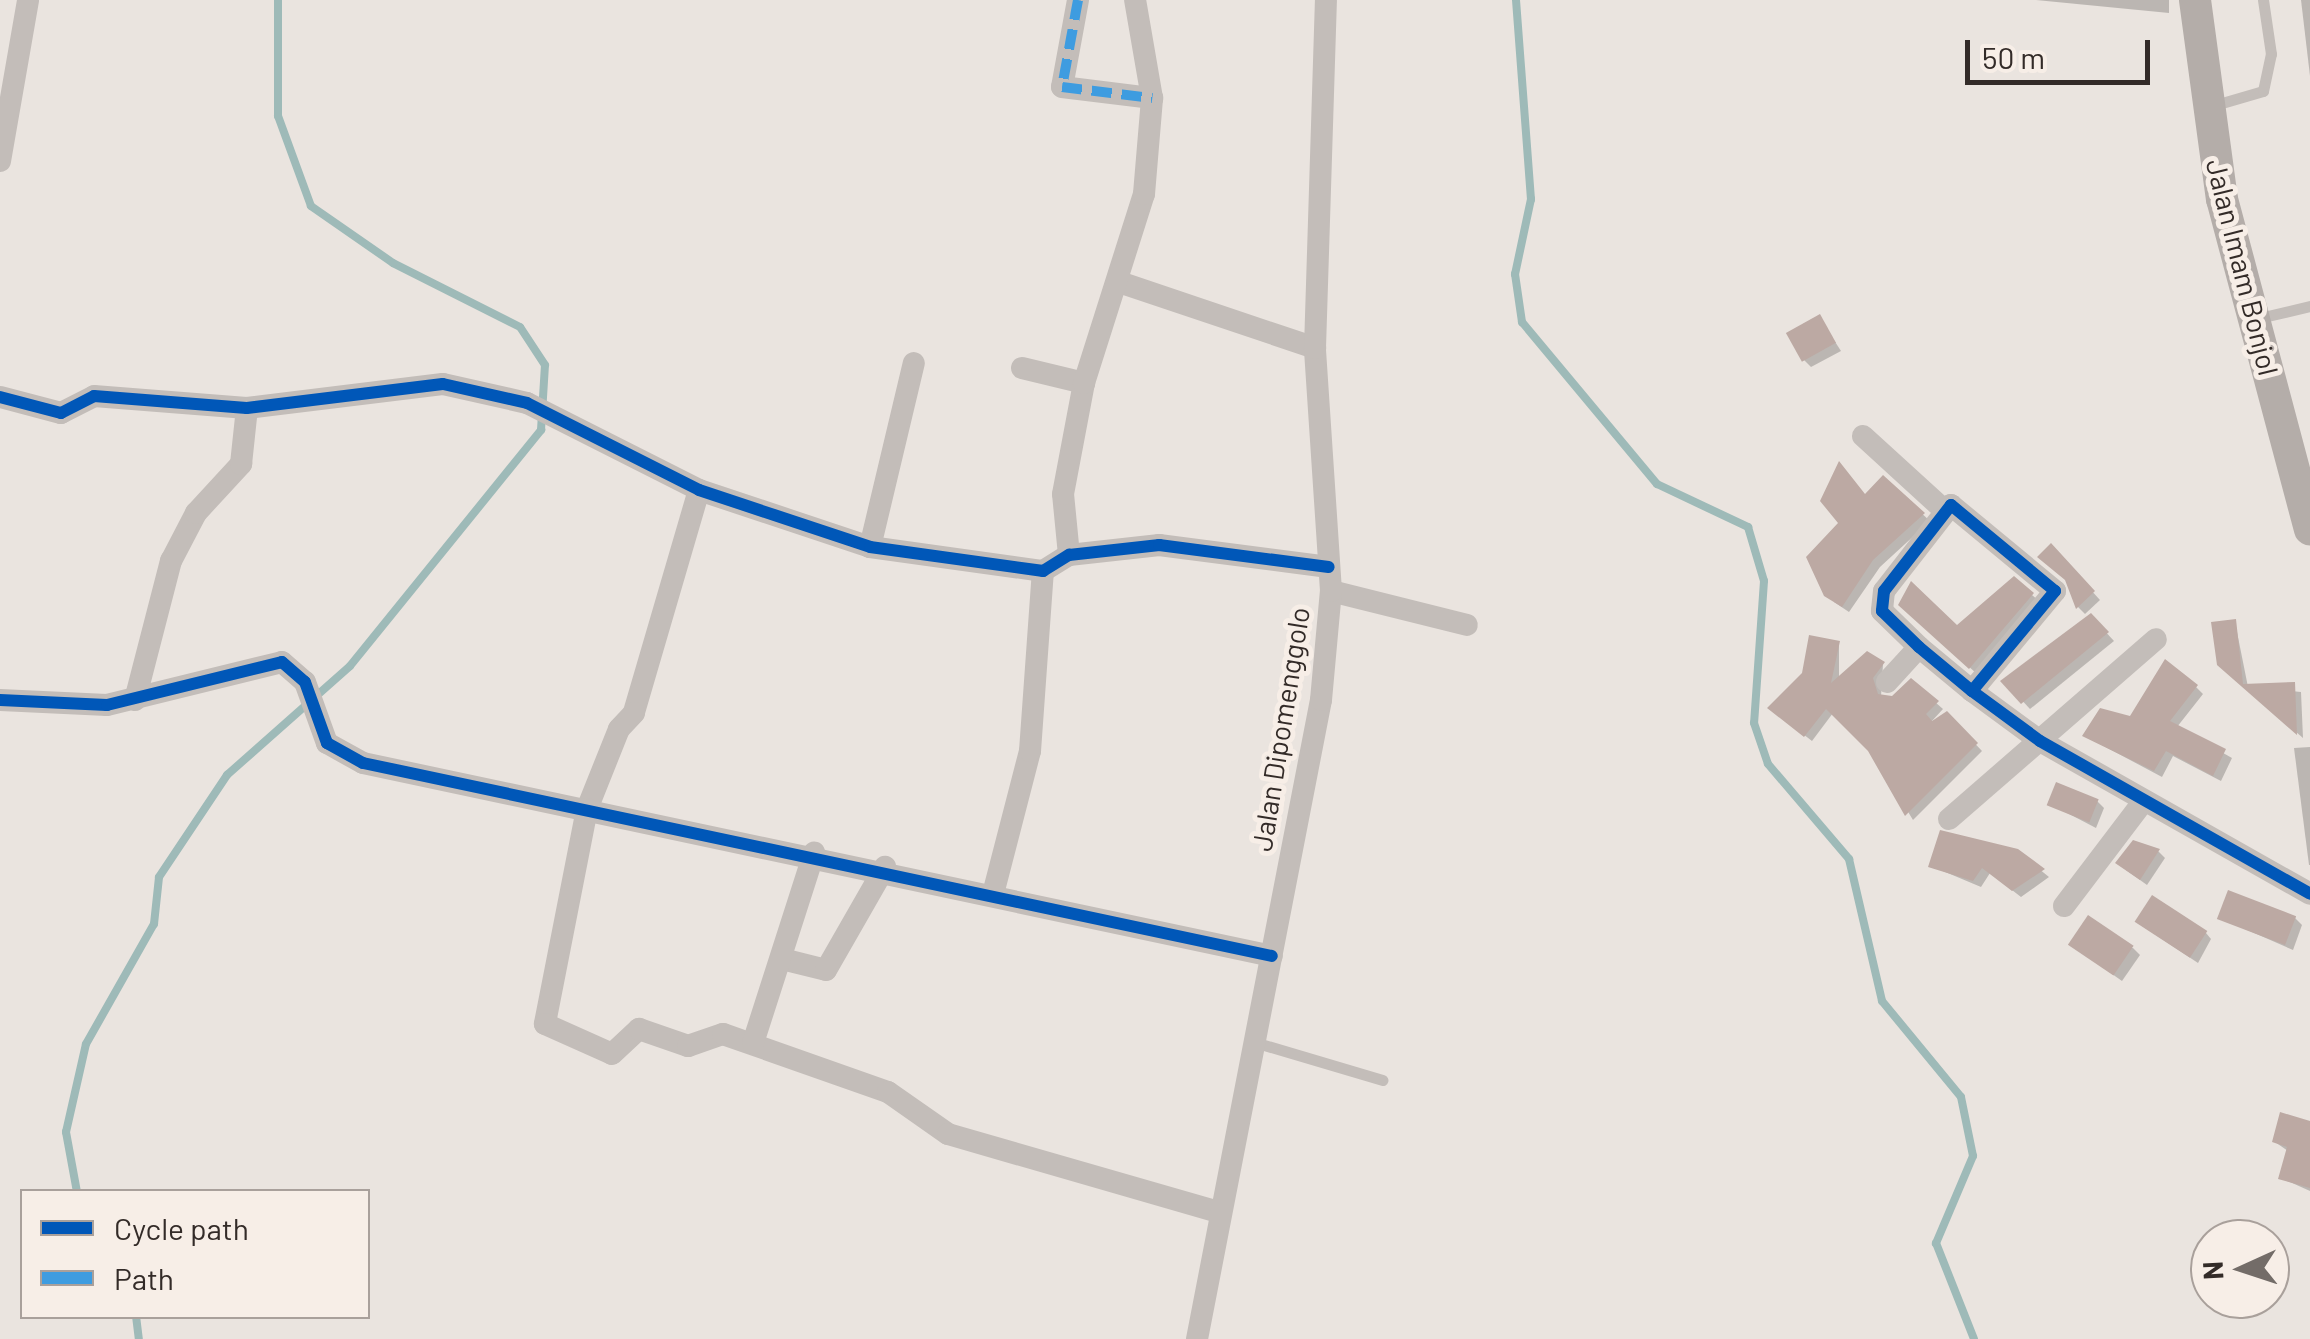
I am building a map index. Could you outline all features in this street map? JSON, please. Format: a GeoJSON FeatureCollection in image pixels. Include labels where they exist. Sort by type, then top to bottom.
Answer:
{"type":"FeatureCollection","features":[{"type":"Feature","properties":{"kind":"main road","name":"Jalan Imam Bonjol"},"geometry":{"type":"LineString","coordinates":[[2195,0],[2206,106],[2255,319],[2310,530]]}},
{"type":"Feature","properties":{"kind":"street"},"geometry":{"type":"LineString","coordinates":[[0,161],[28,0]]}},
{"type":"Feature","properties":{"kind":"street"},"geometry":{"type":"LineString","coordinates":[[1078,0],[1062,87],[1152,98]]}},
{"type":"Feature","properties":{"kind":"street"},"geometry":{"type":"LineString","coordinates":[[1069,554],[1063,494],[1084,383],[1144,194],[1152,98],[1135,0]]}},
{"type":"Feature","properties":{"kind":"street","name":"Jalan Dipomenggolo"},"geometry":{"type":"LineString","coordinates":[[1197,1339],[1218,1212],[1272,956],[1331,591],[1315,348],[1326,0]]}},
{"type":"Feature","properties":{"kind":"street"},"geometry":{"type":"LineString","coordinates":[[1119,282],[1315,348]]}},
{"type":"Feature","properties":{"kind":"street"},"geometry":{"type":"LineString","coordinates":[[870,547],[914,363]]}},
{"type":"Feature","properties":{"kind":"street"},"geometry":{"type":"LineString","coordinates":[[1022,368],[1084,383]]}},
{"type":"Feature","properties":{"kind":"street"},"geometry":{"type":"LineString","coordinates":[[0,397],[61,413],[94,396],[246,408],[443,384],[528,403],[700,490],[870,547],[1043,570],[1069,554],[1158,545],[1329,566]]}},
{"type":"Feature","properties":{"kind":"street"},"geometry":{"type":"LineString","coordinates":[[135,700],[170,561],[196,514],[241,464],[246,408]]}},
{"type":"Feature","properties":{"kind":"street"},"geometry":{"type":"LineString","coordinates":[[1864,436],[1944,510],[1963,510],[2056,591],[1972,691]]}},
{"type":"Feature","properties":{"kind":"street"},"geometry":{"type":"LineString","coordinates":[[700,490],[634,714],[619,729],[588,809],[545,1024],[612,1054],[641,1029],[688,1046],[724,1034],[888,1092],[948,1134],[1218,1212]]}},
{"type":"Feature","properties":{"kind":"street"},"geometry":{"type":"LineString","coordinates":[[1944,510],[1880,600],[1920,647],[2040,741],[2310,894]]}},
{"type":"Feature","properties":{"kind":"street"},"geometry":{"type":"LineString","coordinates":[[994,894],[1030,751],[1043,570]]}},
{"type":"Feature","properties":{"kind":"street"},"geometry":{"type":"LineString","coordinates":[[1331,591],[1467,625]]}},
{"type":"Feature","properties":{"kind":"street"},"geometry":{"type":"LineString","coordinates":[[1949,819],[2156,640]]}},
{"type":"Feature","properties":{"kind":"street"},"geometry":{"type":"LineString","coordinates":[[1888,682],[1920,647]]}},
{"type":"Feature","properties":{"kind":"street"},"geometry":{"type":"LineString","coordinates":[[0,700],[135,700],[269,662],[305,682],[342,756],[884,867],[1272,956]]}},
{"type":"Feature","properties":{"kind":"street"},"geometry":{"type":"LineString","coordinates":[[2064,906],[2143,802]]}},
{"type":"Feature","properties":{"kind":"street"},"geometry":{"type":"LineString","coordinates":[[753,1043],[786,960],[814,853]]}},
{"type":"Feature","properties":{"kind":"street"},"geometry":{"type":"LineString","coordinates":[[786,960],[826,970],[884,867]]}},
{"type":"Feature","properties":{"kind":"lane"},"geometry":{"type":"LineString","coordinates":[[2206,106],[2263,92],[2271,54],[2263,0]]}},
{"type":"Feature","properties":{"kind":"lane"},"geometry":{"type":"LineString","coordinates":[[2255,319],[2310,306]]}},
{"type":"Feature","properties":{"kind":"lane"},"geometry":{"type":"LineString","coordinates":[[1254,1042],[1382,1080]]}},
{"type":"Feature","properties":{"kind":"building"},"geometry":{"type":"Polygon","coordinates":[[[1820,314],[1836,343],[1802,362],[1786,333],[1820,314]]]}},
{"type":"Feature","properties":{"kind":"building"},"geometry":{"type":"Polygon","coordinates":[[[1839,461],[1865,494],[1883,475],[1925,513],[1873,560],[1842,607],[1824,596],[1806,557],[1838,523],[1820,501],[1839,461]]]}},
{"type":"Feature","properties":{"kind":"building"},"geometry":{"type":"Polygon","coordinates":[[[2051,543],[2095,591],[2076,609],[2065,580],[2037,557],[2051,543]]]}},
{"type":"Feature","properties":{"kind":"building"},"geometry":{"type":"Polygon","coordinates":[[[2014,576],[2034,593],[1969,669],[1898,605],[1911,581],[1957,625],[2014,576]]]}},
{"type":"Feature","properties":{"kind":"building"},"geometry":{"type":"Polygon","coordinates":[[[2091,613],[2109,632],[2021,704],[2000,681],[2091,613]]]}},
{"type":"Feature","properties":{"kind":"building"},"geometry":{"type":"Polygon","coordinates":[[[2236,619],[2243,684],[2295,682],[2297,735],[2217,665],[2211,622],[2236,619]]]}},
{"type":"Feature","properties":{"kind":"building"},"geometry":{"type":"Polygon","coordinates":[[[1809,635],[1840,641],[1831,683],[1867,651],[1885,662],[1873,678],[1878,694],[1892,696],[1911,678],[1939,701],[1926,714],[1932,721],[1947,711],[1978,743],[1905,816],[1868,751],[1826,709],[1804,737],[1767,708],[1802,673],[1809,635]]]}},
{"type":"Feature","properties":{"kind":"building"},"geometry":{"type":"Polygon","coordinates":[[[2165,659],[2198,685],[2170,721],[2226,749],[2213,776],[2166,751],[2154,771],[2082,736],[2100,708],[2130,716],[2165,659]]]}},
{"type":"Feature","properties":{"kind":"building"},"geometry":{"type":"Polygon","coordinates":[[[2056,782],[2099,799],[2089,822],[2047,805],[2056,782]]]}},
{"type":"Feature","properties":{"kind":"building"},"geometry":{"type":"Polygon","coordinates":[[[1940,830],[2018,849],[2045,869],[2012,891],[1982,868],[1973,881],[1928,867],[1940,830]]]}},
{"type":"Feature","properties":{"kind":"building"},"geometry":{"type":"Polygon","coordinates":[[[2133,840],[2160,849],[2140,880],[2115,863],[2133,840]]]}},
{"type":"Feature","properties":{"kind":"building"},"geometry":{"type":"Polygon","coordinates":[[[2228,890],[2296,916],[2285,945],[2217,919],[2228,890]]]}},
{"type":"Feature","properties":{"kind":"building"},"geometry":{"type":"Polygon","coordinates":[[[2152,895],[2207,931],[2190,958],[2135,922],[2152,895]]]}},
{"type":"Feature","properties":{"kind":"building"},"geometry":{"type":"Polygon","coordinates":[[[2088,915],[2134,946],[2113,976],[2068,945],[2088,915]]]}},
{"type":"Feature","properties":{"kind":"building"},"geometry":{"type":"Polygon","coordinates":[[[2280,1112],[2310,1121],[2310,1188],[2278,1179],[2287,1147],[2272,1142],[2280,1112]]]}},
{"type":"Feature","properties":{"kind":"waterway"},"geometry":{"type":"LineString","coordinates":[[76,1189],[66,1132],[86,1044],[154,924],[159,877],[227,775],[350,666],[541,430],[545,365],[520,327],[393,263],[311,206],[278,116],[278,0]]}},
{"type":"Feature","properties":{"kind":"waterway"},"geometry":{"type":"LineString","coordinates":[[1516,0],[1531,199],[1515,274],[1522,322],[1657,484],[1748,527],[1764,581],[1754,723],[1768,764],[1849,859],[1882,1001],[1961,1097],[1973,1156],[1936,1243],[1974,1339]]}},
{"type":"Feature","properties":{"kind":"waterway"},"geometry":{"type":"LineString","coordinates":[[136,1319],[139,1339]]}},
{"type":"Feature","properties":{"kind":"marked path"},"geometry":{"type":"LineString","coordinates":[[1078,0],[1062,87],[1152,98]]}},
{"type":"Feature","properties":{"kind":"cycle path"},"geometry":{"type":"LineString","coordinates":[[0,397],[61,413],[94,396],[247,408],[443,384],[527,403],[699,490],[870,547],[1043,571],[1069,555],[1159,545],[1329,567]]}},
{"type":"Feature","properties":{"kind":"cycle path"},"geometry":{"type":"LineString","coordinates":[[1972,691],[2055,591],[1951,505],[1884,591],[1882,611],[1972,691],[2040,741],[2310,894]]}},
{"type":"Feature","properties":{"kind":"cycle path"},"geometry":{"type":"LineString","coordinates":[[0,700],[107,705],[282,662],[305,682],[327,743],[363,763],[1272,956]]}}]}
